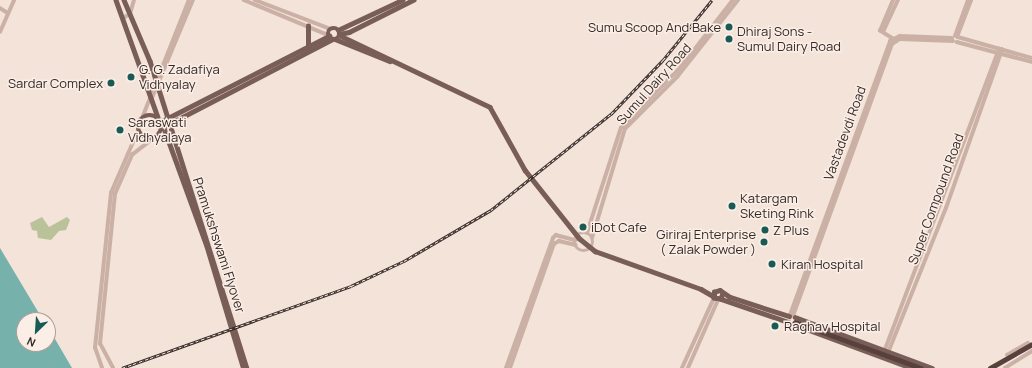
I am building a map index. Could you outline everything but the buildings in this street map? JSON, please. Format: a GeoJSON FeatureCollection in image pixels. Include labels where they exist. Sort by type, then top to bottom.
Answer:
{"type":"FeatureCollection","features":[{"type":"Feature","properties":{"kind":"highway"},"geometry":{"type":"LineString","coordinates":[[793,319],[921,368]]}},
{"type":"Feature","properties":{"kind":"highway"},"geometry":{"type":"LineString","coordinates":[[990,368],[1030,344]]}},
{"type":"Feature","properties":{"kind":"highway"},"geometry":{"type":"LineString","coordinates":[[993,368],[1030,344]]}},
{"type":"Feature","properties":{"kind":"main road"},"geometry":{"type":"LineString","coordinates":[[116,0],[152,96],[158,117],[163,127]]}},
{"type":"Feature","properties":{"kind":"main road","name":"Pramukshswami Flyover"},"geometry":{"type":"LineString","coordinates":[[124,0],[157,83],[178,160],[243,368]]}},
{"type":"Feature","properties":{"kind":"main road"},"geometry":{"type":"LineString","coordinates":[[160,122],[168,121],[402,0]]}},
{"type":"Feature","properties":{"kind":"main road"},"geometry":{"type":"LineString","coordinates":[[339,33],[350,32],[413,0]]}},
{"type":"Feature","properties":{"kind":"main road"},"geometry":{"type":"LineString","coordinates":[[308,26],[308,48]]}},
{"type":"Feature","properties":{"kind":"main road"},"geometry":{"type":"LineString","coordinates":[[331,37],[331,29],[394,62],[490,107],[525,170],[587,245],[602,254],[701,288],[716,290],[932,368]]}},
{"type":"Feature","properties":{"kind":"main road"},"geometry":{"type":"LineString","coordinates":[[158,117],[148,112],[143,116],[138,131],[140,137],[154,138],[168,121],[331,37],[384,57]]}},
{"type":"Feature","properties":{"kind":"main road","name":"Pramukshswami Flyover"},"geometry":{"type":"LineString","coordinates":[[163,127],[178,160],[247,368]]}},
{"type":"Feature","properties":{"kind":"main road"},"geometry":{"type":"LineString","coordinates":[[701,288],[717,298],[793,319],[912,368]]}},
{"type":"Feature","properties":{"kind":"main road"},"geometry":{"type":"LineString","coordinates":[[716,290],[717,298]]}},
{"type":"Feature","properties":{"kind":"main road"},"geometry":{"type":"LineString","coordinates":[[717,298],[723,293]]}},
{"type":"Feature","properties":{"kind":"street"},"geometry":{"type":"LineString","coordinates":[[0,32],[14,0]]}},
{"type":"Feature","properties":{"kind":"street"},"geometry":{"type":"LineString","coordinates":[[123,18],[130,14],[134,0]]}},
{"type":"Feature","properties":{"kind":"street"},"geometry":{"type":"LineString","coordinates":[[143,116],[189,0]]}},
{"type":"Feature","properties":{"kind":"street"},"geometry":{"type":"LineString","coordinates":[[157,83],[193,0]]}},
{"type":"Feature","properties":{"kind":"street"},"geometry":{"type":"LineString","coordinates":[[244,0],[331,37]]}},
{"type":"Feature","properties":{"kind":"street"},"geometry":{"type":"LineString","coordinates":[[255,0],[331,29]]}},
{"type":"Feature","properties":{"kind":"street"},"geometry":{"type":"LineString","coordinates":[[587,233],[621,128],[680,68],[733,0]]}},
{"type":"Feature","properties":{"kind":"street","name":"Sumul Dairy Road"},"geometry":{"type":"LineString","coordinates":[[592,238],[625,129],[677,77],[738,0]]}},
{"type":"Feature","properties":{"kind":"street"},"geometry":{"type":"LineString","coordinates":[[881,31],[893,0]]}},
{"type":"Feature","properties":{"kind":"street"},"geometry":{"type":"LineString","coordinates":[[881,31],[898,0]]}},
{"type":"Feature","properties":{"kind":"street"},"geometry":{"type":"LineString","coordinates":[[955,39],[968,0]]}},
{"type":"Feature","properties":{"kind":"street"},"geometry":{"type":"LineString","coordinates":[[955,39],[971,0]]}},
{"type":"Feature","properties":{"kind":"street"},"geometry":{"type":"LineString","coordinates":[[0,8],[8,13]]}},
{"type":"Feature","properties":{"kind":"street"},"geometry":{"type":"LineString","coordinates":[[881,31],[894,39],[955,39],[1032,62]]}},
{"type":"Feature","properties":{"kind":"street","name":"Vastadevdi Road"},"geometry":{"type":"LineString","coordinates":[[793,319],[894,39]]}},
{"type":"Feature","properties":{"kind":"street"},"geometry":{"type":"LineString","coordinates":[[1000,52],[1032,58]]}},
{"type":"Feature","properties":{"kind":"street","name":"Super Compound Road"},"geometry":{"type":"LineString","coordinates":[[886,352],[1000,52]]}},
{"type":"Feature","properties":{"kind":"street"},"geometry":{"type":"LineString","coordinates":[[102,368],[95,348],[110,193],[138,131]]}},
{"type":"Feature","properties":{"kind":"street"},"geometry":{"type":"LineString","coordinates":[[113,368],[100,344],[115,194],[132,155],[154,138]]}},
{"type":"Feature","properties":{"kind":"street"},"geometry":{"type":"LineString","coordinates":[[510,368],[554,244],[559,241],[576,245],[587,250],[592,245],[592,238],[587,233]]}},
{"type":"Feature","properties":{"kind":"street"},"geometry":{"type":"LineString","coordinates":[[575,240],[580,234],[587,233]]}},
{"type":"Feature","properties":{"kind":"street"},"geometry":{"type":"LineString","coordinates":[[506,368],[553,238],[556,235],[575,240]]}},
{"type":"Feature","properties":{"kind":"street"},"geometry":{"type":"LineString","coordinates":[[575,240],[576,245]]}},
{"type":"Feature","properties":{"kind":"street"},"geometry":{"type":"LineString","coordinates":[[682,368],[717,298]]}},
{"type":"Feature","properties":{"kind":"street"},"geometry":{"type":"LineString","coordinates":[[688,368],[717,298]]}},
{"type":"Feature","properties":{"kind":"street"},"geometry":{"type":"LineString","coordinates":[[986,368],[1030,344]]}},
{"type":"Feature","properties":{"kind":"street"},"geometry":{"type":"LineString","coordinates":[[1005,368],[1032,351]]}},
{"type":"Feature","properties":{"kind":"green space"},"geometry":{"type":"Polygon","coordinates":[[[42,217],[49,227],[67,217],[70,220],[66,230],[59,231],[51,240],[38,238],[37,231],[32,230],[30,223],[42,217]]]}},
{"type":"Feature","properties":{"kind":"water"},"geometry":{"type":"Polygon","coordinates":[[[0,248],[38,312],[16,312],[16,352],[56,352],[56,341],[72,368],[0,368],[0,248]]]}},
{"type":"Feature","properties":{"kind":"railway"},"geometry":{"type":"LineString","coordinates":[[122,368],[351,286],[404,261],[491,210],[611,114],[663,60],[712,0]]}},
{"type":"Feature","properties":{"kind":"place","name":"Sumu Scoop And Bake"},"geometry":{"type":"Point","coordinates":[729,27]}},
{"type":"Feature","properties":{"kind":"place","name":"Dhiraj Sons - Sumul Dairy Road"},"geometry":{"type":"Point","coordinates":[729,39]}},
{"type":"Feature","properties":{"kind":"place","name":"G. G. Zadafiya Vidhyalay"},"geometry":{"type":"Point","coordinates":[131,77]}},
{"type":"Feature","properties":{"kind":"place","name":"Sardar Complex"},"geometry":{"type":"Point","coordinates":[111,83]}},
{"type":"Feature","properties":{"kind":"place","name":"Saraswati Vidhyalaya"},"geometry":{"type":"Point","coordinates":[120,130]}},
{"type":"Feature","properties":{"kind":"place","name":"Katargam Sketing Rink"},"geometry":{"type":"Point","coordinates":[732,206]}},
{"type":"Feature","properties":{"kind":"place","name":"iDot Cafe"},"geometry":{"type":"Point","coordinates":[583,227]}},
{"type":"Feature","properties":{"kind":"place","name":"Z Plus"},"geometry":{"type":"Point","coordinates":[765,230]}},
{"type":"Feature","properties":{"kind":"place","name":"Giriraj Enterprise ( Zalak Powder )"},"geometry":{"type":"Point","coordinates":[764,242]}},
{"type":"Feature","properties":{"kind":"place","name":"Kiran Hospital"},"geometry":{"type":"Point","coordinates":[772,264]}},
{"type":"Feature","properties":{"kind":"place","name":"Raghav Hospital"},"geometry":{"type":"Point","coordinates":[775,326]}}]}
